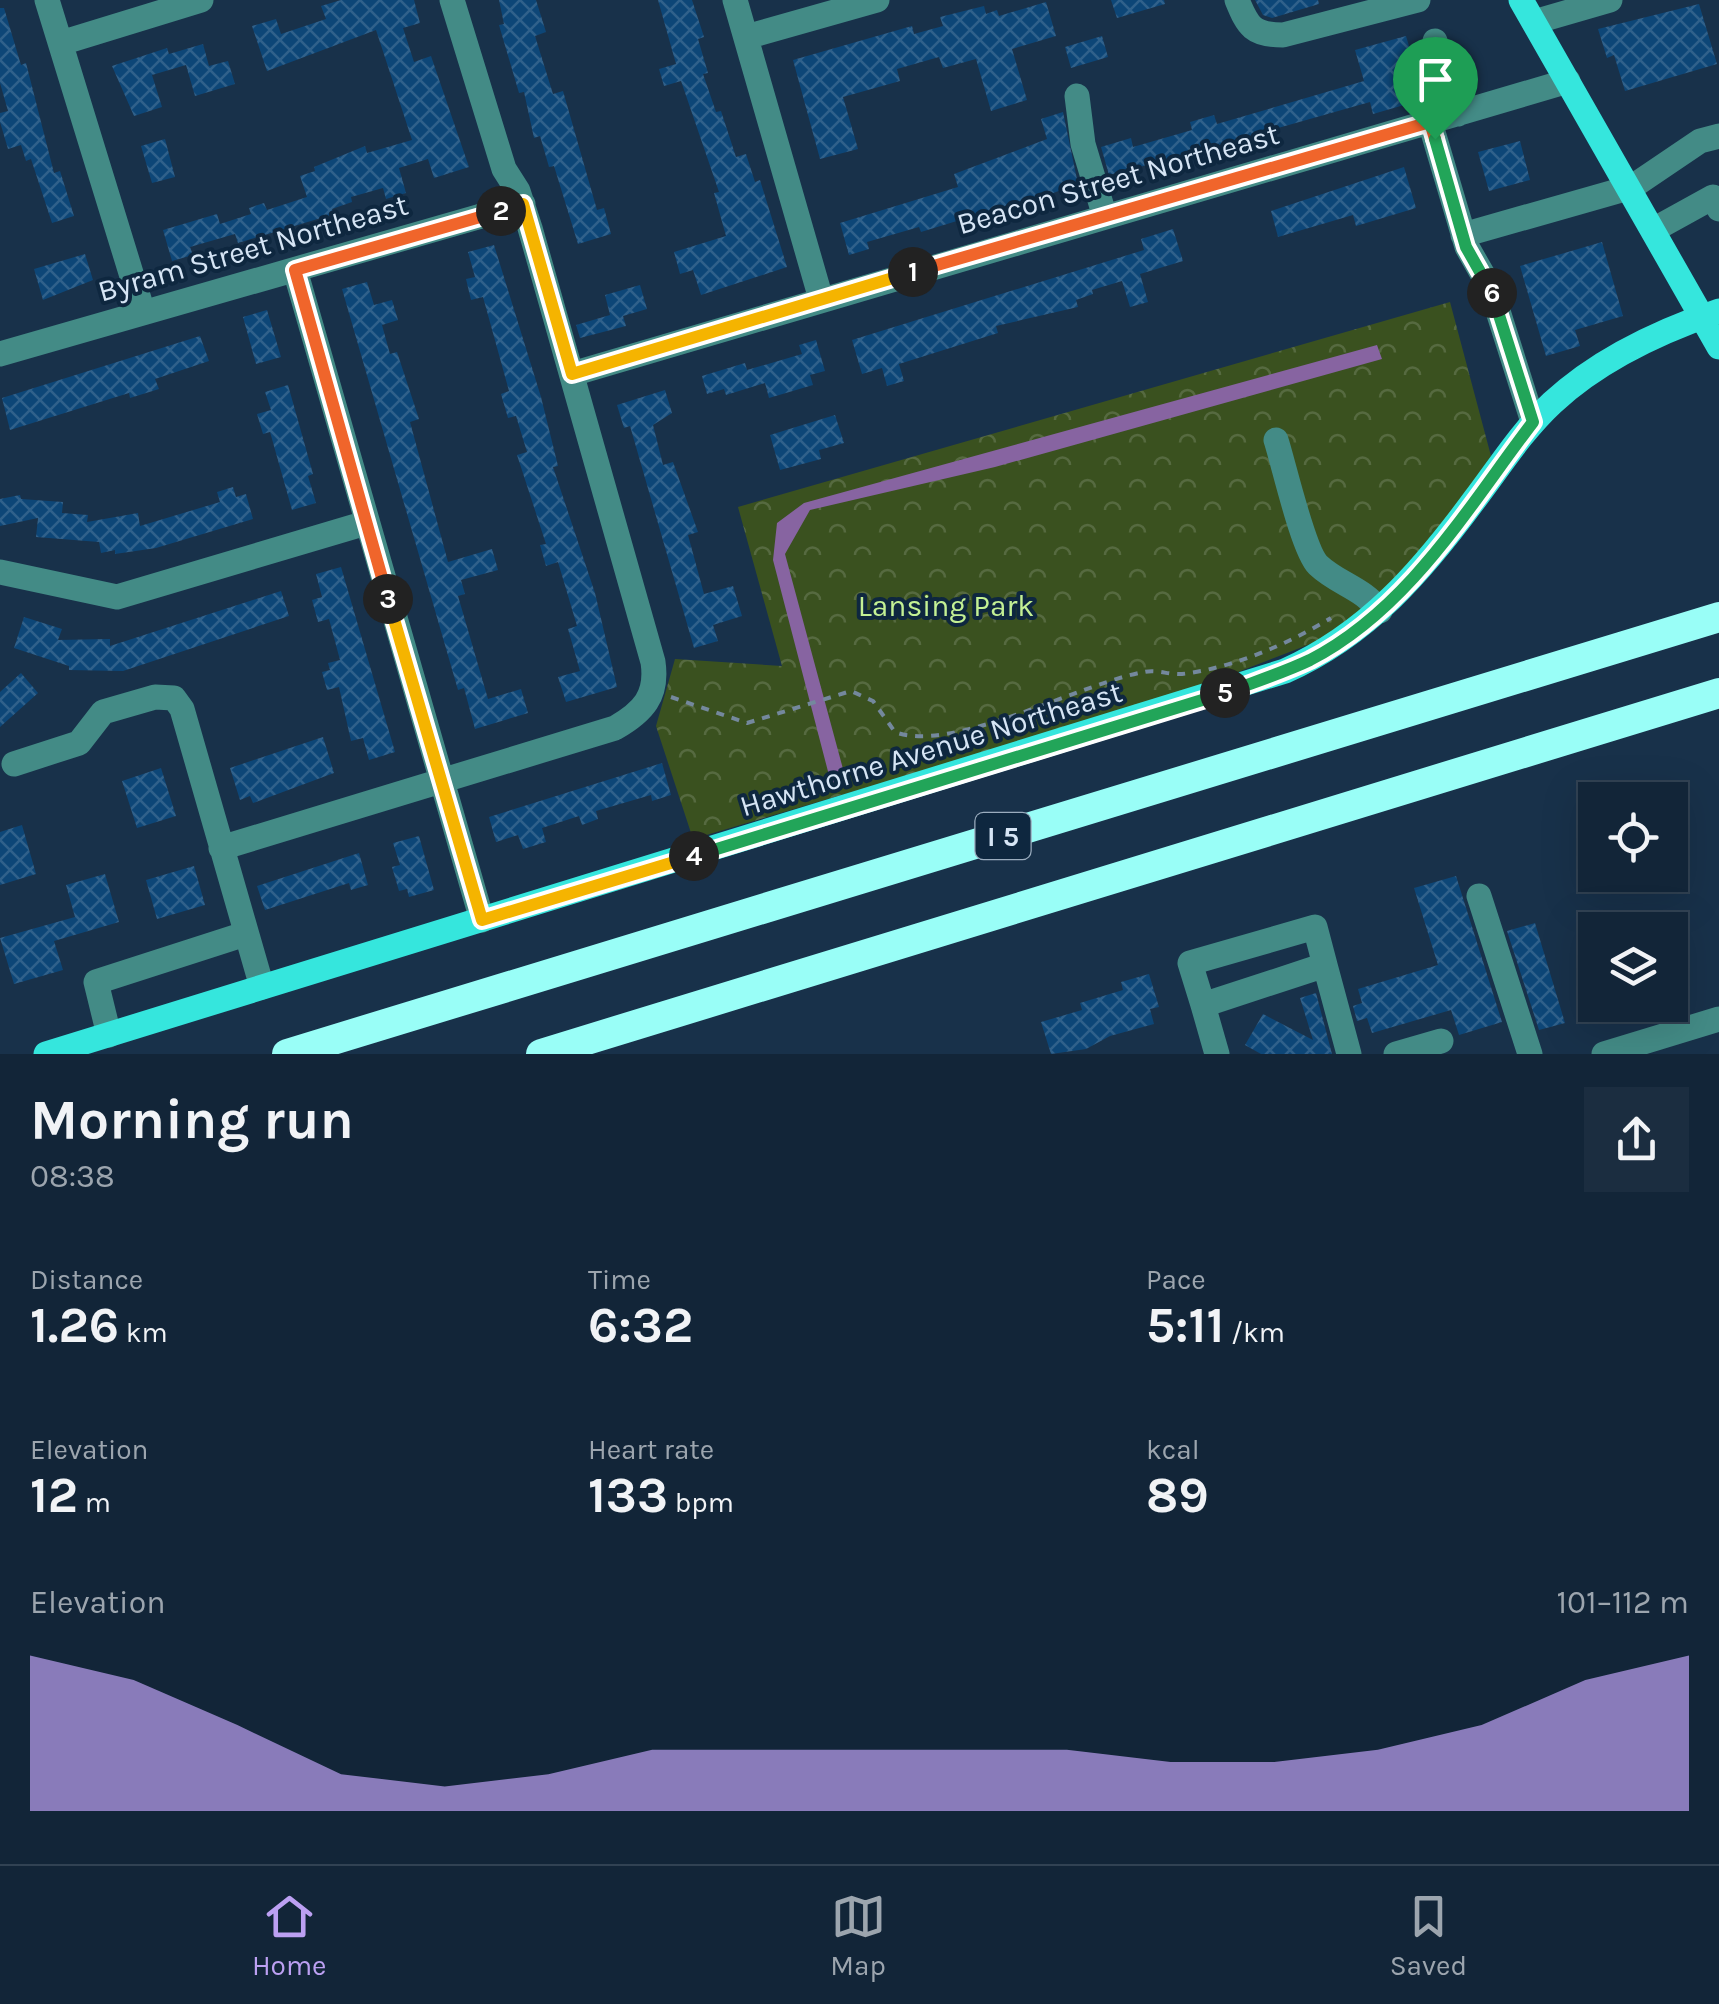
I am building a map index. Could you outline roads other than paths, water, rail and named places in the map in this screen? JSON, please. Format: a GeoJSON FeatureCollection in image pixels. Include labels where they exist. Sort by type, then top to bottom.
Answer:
{"type":"FeatureCollection","features":[{"type":"Feature","properties":{"kind":"highway","name":"I 5"},"geometry":{"type":"LineString","coordinates":[[288,1054],[1719,617]]}},
{"type":"Feature","properties":{"kind":"highway","name":"I 5"},"geometry":{"type":"LineString","coordinates":[[541,1054],[1719,693]]}},
{"type":"Feature","properties":{"kind":"main road"},"geometry":{"type":"LineString","coordinates":[[1528,11],[1655,228],[1711,314],[1719,346]]}},
{"type":"Feature","properties":{"kind":"main road","name":"Hawthorne Avenue Northeast"},"geometry":{"type":"LineString","coordinates":[[46,1054],[1212,697],[1312,659],[1373,602],[1422,568],[1533,422],[1599,367],[1711,314]]}},
{"type":"Feature","properties":{"kind":"street"},"geometry":{"type":"LineString","coordinates":[[47,0],[143,312]]}},
{"type":"Feature","properties":{"kind":"street"},"geometry":{"type":"LineString","coordinates":[[61,42],[200,0]]}},
{"type":"Feature","properties":{"kind":"street"},"geometry":{"type":"LineString","coordinates":[[221,848],[615,728],[658,698],[653,662],[523,204],[504,170],[452,0]]}},
{"type":"Feature","properties":{"kind":"street"},"geometry":{"type":"LineString","coordinates":[[735,0],[821,299]]}},
{"type":"Feature","properties":{"kind":"street"},"geometry":{"type":"LineString","coordinates":[[746,37],[877,0]]}},
{"type":"Feature","properties":{"kind":"street"},"geometry":{"type":"LineString","coordinates":[[1237,0],[1247,25],[1265,35],[1283,35],[1418,0]]}},
{"type":"Feature","properties":{"kind":"street"},"geometry":{"type":"LineString","coordinates":[[1528,11],[1610,0]]}},
{"type":"Feature","properties":{"kind":"street"},"geometry":{"type":"LineString","coordinates":[[1434,41],[1458,114]]}},
{"type":"Feature","properties":{"kind":"street","name":"Beacon Street Northeast"},"geometry":{"type":"LineString","coordinates":[[572,374],[1568,82]]}},
{"type":"Feature","properties":{"kind":"street"},"geometry":{"type":"LineString","coordinates":[[1077,96],[1083,144],[1104,216]]}},
{"type":"Feature","properties":{"kind":"street"},"geometry":{"type":"LineString","coordinates":[[1430,122],[1463,235],[1491,289],[1533,422]]}},
{"type":"Feature","properties":{"kind":"street"},"geometry":{"type":"LineString","coordinates":[[1463,235],[1632,187],[1700,142],[1719,136]]}},
{"type":"Feature","properties":{"kind":"street"},"geometry":{"type":"LineString","coordinates":[[1655,228],[1714,197],[1719,208]]}},
{"type":"Feature","properties":{"kind":"street","name":"Byram Street Northeast"},"geometry":{"type":"LineString","coordinates":[[0,354],[523,204]]}},
{"type":"Feature","properties":{"kind":"street"},"geometry":{"type":"LineString","coordinates":[[295,270],[482,920]]}},
{"type":"Feature","properties":{"kind":"street"},"geometry":{"type":"LineString","coordinates":[[1276,440],[1311,555],[1332,575],[1373,602]]}},
{"type":"Feature","properties":{"kind":"street"},"geometry":{"type":"LineString","coordinates":[[0,572],[117,597],[366,523]]}},
{"type":"Feature","properties":{"kind":"street"},"geometry":{"type":"LineString","coordinates":[[14,764],[79,743],[103,712],[155,697],[174,698],[182,709],[262,987]]}},
{"type":"Feature","properties":{"kind":"street"},"geometry":{"type":"LineString","coordinates":[[1479,896],[1530,1054]]}},
{"type":"Feature","properties":{"kind":"street"},"geometry":{"type":"LineString","coordinates":[[1218,1054],[1190,963],[1314,927],[1349,1054]]}},
{"type":"Feature","properties":{"kind":"street"},"geometry":{"type":"LineString","coordinates":[[109,1035],[96,982],[245,934]]}},
{"type":"Feature","properties":{"kind":"street"},"geometry":{"type":"LineString","coordinates":[[1202,1005],[1325,965]]}},
{"type":"Feature","properties":{"kind":"street"},"geometry":{"type":"LineString","coordinates":[[1608,1053],[1719,1019]]}},
{"type":"Feature","properties":{"kind":"street"},"geometry":{"type":"LineString","coordinates":[[1396,1054],[1441,1040]]}},
{"type":"Feature","properties":{"kind":"park label","name":"Lansing Park"},"geometry":{"type":"Point","coordinates":[946,606]}}]}
